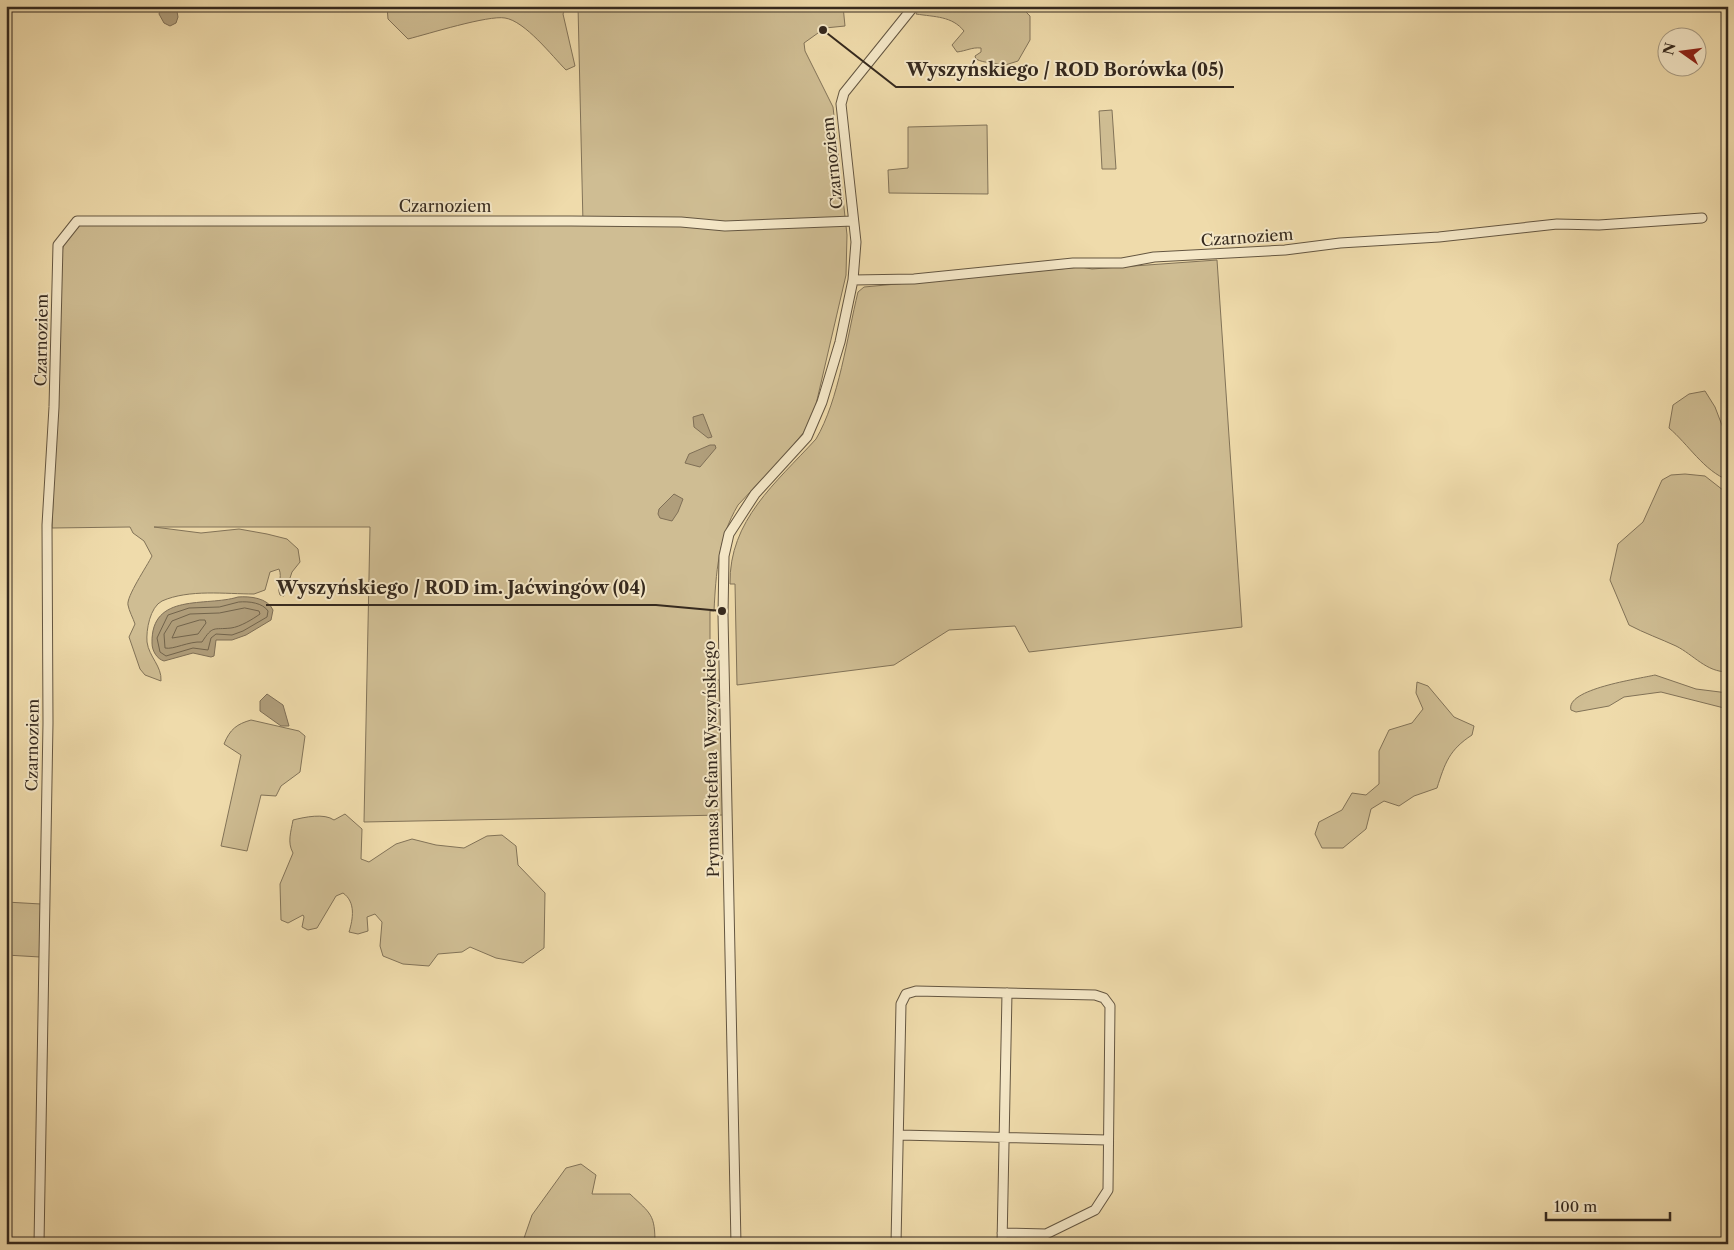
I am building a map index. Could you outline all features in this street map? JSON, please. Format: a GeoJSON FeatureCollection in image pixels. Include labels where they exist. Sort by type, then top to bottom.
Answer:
{"type":"FeatureCollection","features":[{"type":"Feature","properties":{"kind":"street","name":"Czarnoziem"},"geometry":{"type":"LineString","coordinates":[[914,6],[844,93],[841,104],[856,242],[853,280],[914,279],[1073,263],[1122,262],[1154,257],[1285,250],[1340,243],[1439,238],[1557,224],[1599,225],[1702,218]]}},
{"type":"Feature","properties":{"kind":"street","name":"Czarnoziem"},"geometry":{"type":"LineString","coordinates":[[39,1244],[48,723],[47,525],[54,407],[58,245],[67,232],[77,221],[562,221],[682,222],[717,226],[854,221]]}},
{"type":"Feature","properties":{"kind":"street","name":"Prymasa Stefana Wyszyńskiego"},"geometry":{"type":"LineString","coordinates":[[736,1244],[724,653],[724,556],[730,534],[744,508],[767,479],[807,437],[813,425],[840,342],[853,280]]}},
{"type":"Feature","properties":{"kind":"street"},"geometry":{"type":"LineString","coordinates":[[896,1244],[901,1004],[906,994],[916,991],[1095,995],[1104,998],[1110,1006],[1107,1140],[1108,1190],[1095,1210],[1046,1234],[1002,1234]]}},
{"type":"Feature","properties":{"kind":"street"},"geometry":{"type":"LineString","coordinates":[[1002,1244],[1007,993]]}},
{"type":"Feature","properties":{"kind":"street"},"geometry":{"type":"LineString","coordinates":[[899,1135],[1107,1140]]}},
{"type":"Feature","properties":{"kind":"shaded area"},"geometry":{"type":"Polygon","coordinates":[[[983,5],[1010,6],[1025,11],[1030,16],[1030,40],[1018,61],[1002,66],[979,61],[975,56],[981,52],[981,48],[957,52],[952,45],[964,31],[959,26],[943,18],[916,14],[920,6],[950,6],[958,10],[983,5]]]}},
{"type":"Feature","properties":{"kind":"shaded area"},"geometry":{"type":"Polygon","coordinates":[[[387,6],[566,6],[563,14],[575,66],[566,70],[521,25],[505,18],[485,19],[408,39],[388,19],[387,6]]]}},
{"type":"Feature","properties":{"kind":"shaded area"},"geometry":{"type":"Polygon","coordinates":[[[578,6],[843,6],[845,26],[825,28],[804,43],[805,51],[833,107],[847,235],[846,275],[814,413],[804,432],[738,505],[731,518],[719,556],[714,611],[710,611],[710,680],[721,680],[723,815],[364,822],[370,527],[154,527],[201,533],[239,529],[267,534],[287,539],[298,549],[300,562],[292,572],[284,596],[280,595],[279,592],[279,569],[270,572],[265,590],[254,594],[184,595],[173,597],[158,604],[154,608],[150,619],[147,642],[160,671],[161,681],[145,675],[140,669],[129,637],[135,624],[128,601],[152,556],[144,541],[133,533],[130,527],[52,528],[62,252],[64,243],[81,224],[583,224],[578,6]]]}},
{"type":"Feature","properties":{"kind":"shaded area"},"geometry":{"type":"Polygon","coordinates":[[[1112,110],[1116,169],[1102,169],[1099,111],[1112,110]]]}},
{"type":"Feature","properties":{"kind":"shaded area"},"geometry":{"type":"Polygon","coordinates":[[[987,125],[988,194],[889,193],[888,170],[908,168],[908,127],[987,125]]]}},
{"type":"Feature","properties":{"kind":"shaded area"},"geometry":{"type":"Polygon","coordinates":[[[1217,260],[1242,627],[1029,652],[1015,626],[949,630],[894,665],[737,685],[735,584],[730,584],[732,561],[737,541],[746,522],[758,504],[771,487],[816,439],[824,423],[842,368],[858,292],[864,287],[1081,267],[1092,269],[1217,260]]]}},
{"type":"Feature","properties":{"kind":"shaded area"},"geometry":{"type":"Polygon","coordinates":[[[1705,391],[1715,407],[1725,433],[1728,431],[1728,480],[1719,476],[1704,464],[1669,428],[1673,405],[1689,394],[1705,391]]]}},
{"type":"Feature","properties":{"kind":"shaded area"},"geometry":{"type":"Polygon","coordinates":[[[1671,475],[1705,476],[1728,494],[1728,672],[1713,669],[1676,646],[1629,625],[1610,580],[1618,544],[1643,522],[1662,480],[1671,475]]]}},
{"type":"Feature","properties":{"kind":"shaded area"},"geometry":{"type":"Polygon","coordinates":[[[1655,675],[1696,689],[1728,693],[1728,709],[1661,692],[1624,697],[1609,706],[1576,712],[1571,710],[1572,703],[1579,696],[1590,691],[1619,682],[1655,675]]]}},
{"type":"Feature","properties":{"kind":"shaded area"},"geometry":{"type":"Polygon","coordinates":[[[1417,682],[1428,686],[1454,717],[1474,726],[1472,735],[1458,746],[1449,758],[1437,788],[1414,796],[1399,806],[1384,801],[1371,809],[1366,829],[1343,848],[1322,848],[1315,834],[1319,822],[1342,810],[1352,793],[1366,795],[1379,784],[1379,751],[1389,730],[1412,723],[1423,709],[1416,693],[1417,682]]]}},
{"type":"Feature","properties":{"kind":"shaded area"},"geometry":{"type":"Polygon","coordinates":[[[251,720],[299,731],[305,736],[300,772],[281,786],[276,796],[261,795],[247,851],[221,846],[241,755],[224,744],[234,728],[251,720]]]}},
{"type":"Feature","properties":{"kind":"shaded area"},"geometry":{"type":"Polygon","coordinates":[[[345,814],[362,829],[361,859],[369,862],[396,844],[412,839],[436,845],[464,848],[487,836],[502,835],[516,846],[518,865],[545,893],[544,948],[523,963],[496,958],[470,947],[462,952],[438,954],[429,966],[403,964],[383,956],[380,946],[382,922],[375,914],[367,917],[368,931],[358,934],[349,932],[352,922],[352,906],[343,893],[336,896],[317,928],[308,930],[302,927],[303,915],[288,923],[281,920],[280,884],[293,853],[290,841],[293,820],[320,816],[334,820],[345,814]]]}},
{"type":"Feature","properties":{"kind":"shaded area"},"geometry":{"type":"Polygon","coordinates":[[[6,902],[41,904],[40,957],[6,955],[6,902]]]}},
{"type":"Feature","properties":{"kind":"shaded area"},"geometry":{"type":"Polygon","coordinates":[[[581,1164],[596,1175],[592,1194],[630,1194],[647,1211],[653,1220],[655,1244],[522,1244],[532,1215],[566,1168],[581,1164]]]}},
{"type":"Feature","properties":{"kind":"water"},"geometry":{"type":"Polygon","coordinates":[[[161,6],[176,6],[178,17],[176,23],[170,26],[164,23],[159,14],[161,6]]]}},
{"type":"Feature","properties":{"kind":"water"},"geometry":{"type":"Polygon","coordinates":[[[703,414],[712,437],[708,438],[694,427],[693,417],[703,414]]]}},
{"type":"Feature","properties":{"kind":"water"},"geometry":{"type":"Polygon","coordinates":[[[710,445],[715,445],[716,448],[700,467],[685,463],[689,454],[710,445]]]}},
{"type":"Feature","properties":{"kind":"water"},"geometry":{"type":"Polygon","coordinates":[[[674,494],[683,499],[678,512],[672,521],[660,518],[658,514],[659,509],[674,494]]]}},
{"type":"Feature","properties":{"kind":"water"},"geometry":{"type":"Polygon","coordinates":[[[238,597],[263,600],[273,610],[271,620],[246,635],[232,640],[216,640],[214,656],[211,657],[193,653],[164,661],[155,654],[152,643],[154,627],[161,616],[170,609],[183,605],[238,597]]]}},
{"type":"Feature","properties":{"kind":"water"},"geometry":{"type":"Polygon","coordinates":[[[267,694],[283,705],[289,726],[281,726],[260,711],[260,701],[267,694]]]}},
{"type":"Feature","properties":{"kind":"place","name":"Wyszyńskiego / ROD Borówka (05)"},"geometry":{"type":"Point","coordinates":[823,30]}},
{"type":"Feature","properties":{"kind":"place","name":"Wyszyńskiego / ROD im. Jaćwingów (04)"},"geometry":{"type":"Point","coordinates":[722,611]}}]}
